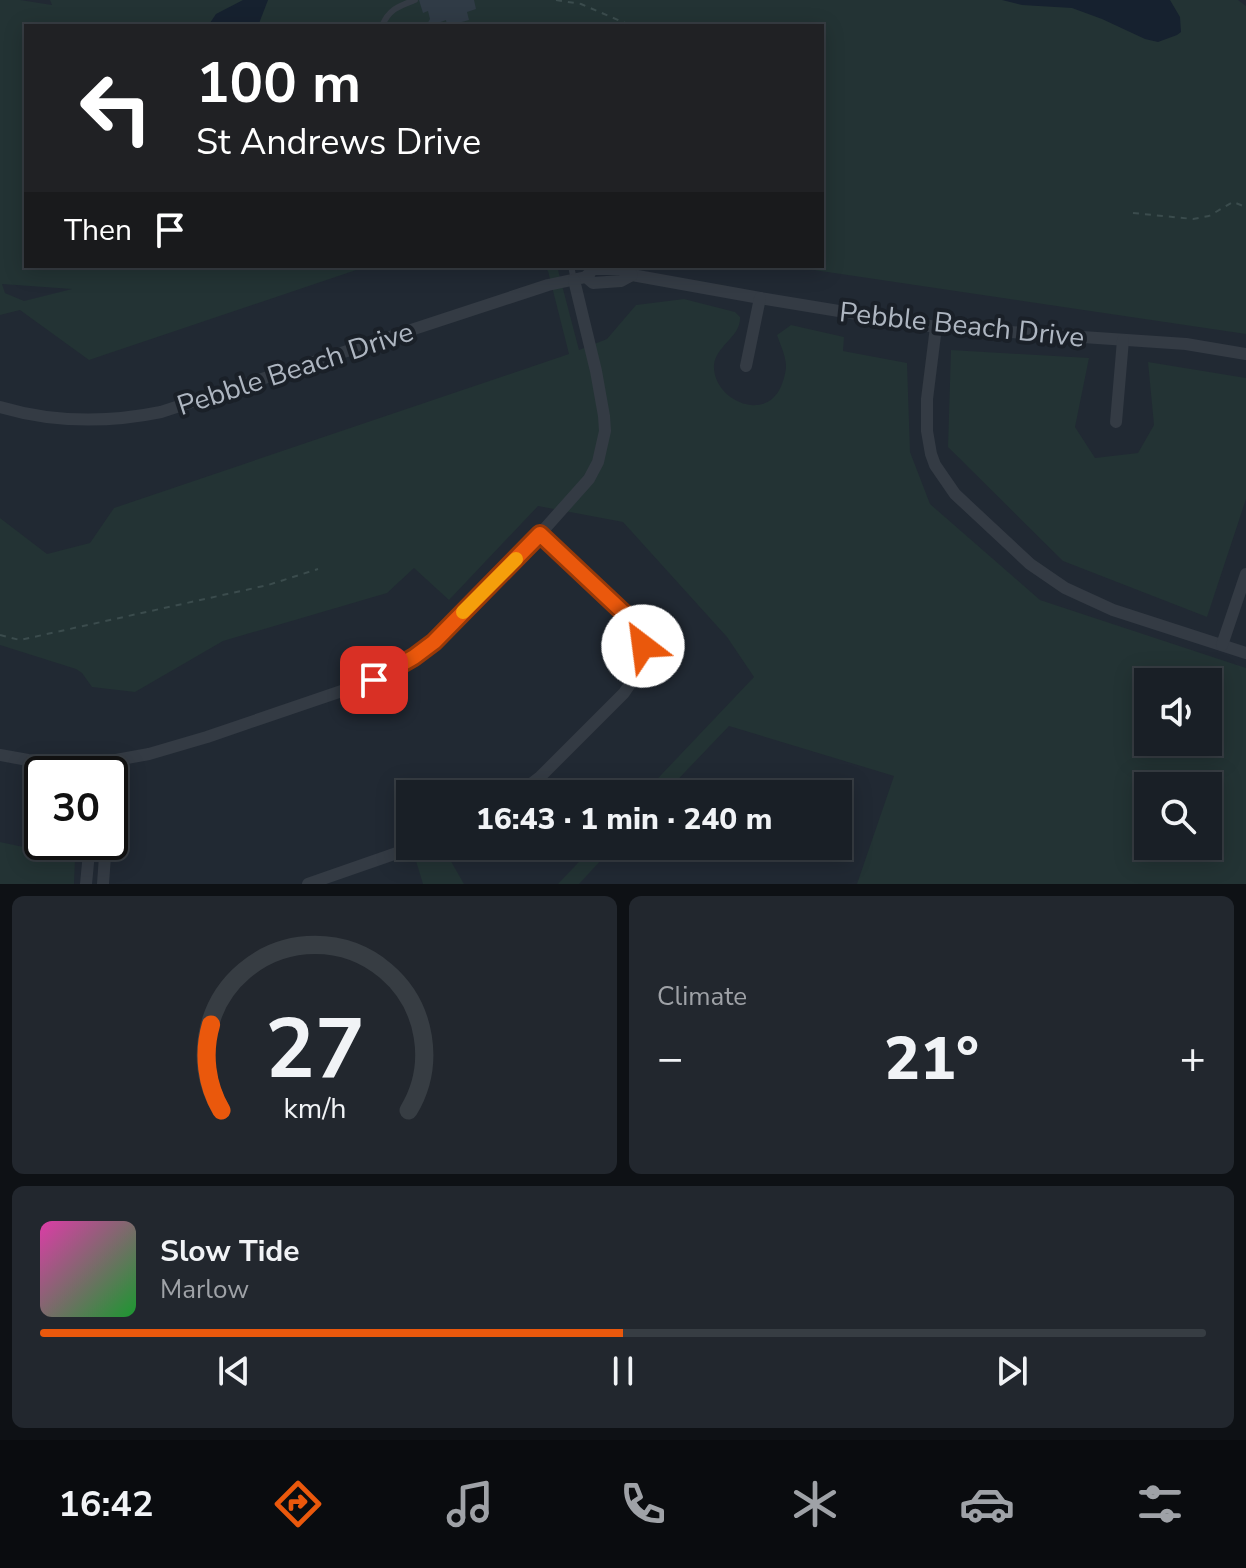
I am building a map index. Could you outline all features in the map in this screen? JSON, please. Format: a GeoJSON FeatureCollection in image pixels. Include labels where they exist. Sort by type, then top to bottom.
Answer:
{"type":"FeatureCollection","features":[{"type":"Feature","properties":{"kind":"street","name":"Pebble Beach Drive"},"geometry":{"type":"LineString","coordinates":[[0,407],[35,416],[71,420],[113,419],[161,412],[548,285],[580,278],[593,283],[621,281],[632,275],[936,327],[1200,345],[1246,354]]}},
{"type":"Feature","properties":{"kind":"street"},"geometry":{"type":"LineString","coordinates":[[128,761],[374,680],[434,642],[540,534],[589,479],[598,462],[605,431],[602,396],[580,278]]}},
{"type":"Feature","properties":{"kind":"street"},"geometry":{"type":"LineString","coordinates":[[746,366],[760,298]]}},
{"type":"Feature","properties":{"kind":"street"},"geometry":{"type":"LineString","coordinates":[[936,327],[927,399],[928,442],[935,465],[955,494],[1030,564],[1065,588],[1113,610],[1246,653]]}},
{"type":"Feature","properties":{"kind":"street"},"geometry":{"type":"LineString","coordinates":[[1116,422],[1123,340]]}},
{"type":"Feature","properties":{"kind":"street"},"geometry":{"type":"LineString","coordinates":[[536,780],[624,693],[640,669],[643,658],[643,646],[634,623],[540,534]]}},
{"type":"Feature","properties":{"kind":"street"},"geometry":{"type":"LineString","coordinates":[[1222,645],[1246,574]]}},
{"type":"Feature","properties":{"kind":"street"},"geometry":{"type":"LineString","coordinates":[[0,755],[24,759]]}},
{"type":"Feature","properties":{"kind":"street"},"geometry":{"type":"LineString","coordinates":[[308,884],[396,853]]}},
{"type":"Feature","properties":{"kind":"street"},"geometry":{"type":"LineString","coordinates":[[87,884],[89,860]]}},
{"type":"Feature","properties":{"kind":"street"},"geometry":{"type":"LineString","coordinates":[[103,884],[105,860]]}},
{"type":"Feature","properties":{"kind":"lane"},"geometry":{"type":"LineString","coordinates":[[383,24],[392,10],[415,0]]}},
{"type":"Feature","properties":{"kind":"lane"},"geometry":{"type":"LineString","coordinates":[[572,268],[580,278]]}},
{"type":"Feature","properties":{"kind":"path"},"geometry":{"type":"LineString","coordinates":[[556,0],[581,4],[627,24]]}},
{"type":"Feature","properties":{"kind":"path"},"geometry":{"type":"LineString","coordinates":[[1133,213],[1193,219],[1209,216],[1233,202],[1246,207]]}},
{"type":"Feature","properties":{"kind":"path"},"geometry":{"type":"LineString","coordinates":[[0,635],[20,640],[268,585],[318,569]]}},
{"type":"Feature","properties":{"kind":"shaded area"},"geometry":{"type":"Polygon","coordinates":[[[0,0],[52,5],[50,0],[1238,0],[1246,6],[1246,334],[800,268],[824,268],[824,24],[24,24],[24,268],[362,268],[89,360],[20,310],[0,315],[0,0]],[[2,284],[5,293],[24,301],[72,289],[2,284]]]}},
{"type":"Feature","properties":{"kind":"shaded area"},"geometry":{"type":"Polygon","coordinates":[[[544,268],[558,268],[579,350],[607,339],[636,305],[684,299],[735,312],[740,317],[737,330],[719,352],[714,365],[722,388],[742,403],[765,403],[775,396],[783,382],[786,366],[777,335],[791,325],[844,337],[843,351],[907,363],[910,452],[930,504],[1040,600],[1246,668],[1246,884],[857,884],[894,776],[729,726],[677,780],[656,780],[754,677],[727,637],[623,522],[538,506],[449,600],[414,568],[387,593],[223,641],[135,692],[92,687],[76,669],[0,645],[0,518],[47,554],[90,543],[114,508],[569,354],[548,271],[544,268]]]}},
{"type":"Feature","properties":{"kind":"shaded area"},"geometry":{"type":"Polygon","coordinates":[[[951,350],[1089,358],[1075,427],[1095,458],[1138,453],[1154,425],[1148,362],[1246,378],[1246,499],[1207,617],[1063,561],[948,447],[951,350]]]}},
{"type":"Feature","properties":{"kind":"shaded area"},"geometry":{"type":"Polygon","coordinates":[[[0,842],[24,847],[24,860],[75,860],[74,884],[0,884],[0,842]]]}},
{"type":"Feature","properties":{"kind":"shaded area"},"geometry":{"type":"Polygon","coordinates":[[[450,860],[464,884],[423,884],[416,861],[450,860]]]}},
{"type":"Feature","properties":{"kind":"shaded area"},"geometry":{"type":"Polygon","coordinates":[[[581,860],[601,860],[579,884],[558,884],[581,860]]]}},
{"type":"Feature","properties":{"kind":"water"},"geometry":{"type":"Polygon","coordinates":[[[243,0],[268,0],[259,24],[209,24],[216,14],[243,0]]]}},
{"type":"Feature","properties":{"kind":"water"},"geometry":{"type":"Polygon","coordinates":[[[1002,0],[1170,0],[1180,17],[1181,32],[1158,42],[1072,8],[1022,5],[1002,0]]]}},
{"type":"Feature","properties":{"kind":"building"},"geometry":{"type":"Polygon","coordinates":[[[419,0],[474,0],[476,9],[467,12],[469,20],[454,24],[447,24],[446,20],[427,24],[430,19],[428,11],[423,13],[419,0]]]}},
{"type":"Feature","properties":{"kind":"slow traffic"},"geometry":{"type":"LineString","coordinates":[[463,612],[516,559]]}},
{"type":"Feature","properties":{"kind":"route"},"geometry":{"type":"LineString","coordinates":[[374,680],[434,642],[540,534],[634,623],[643,646]]}}]}
